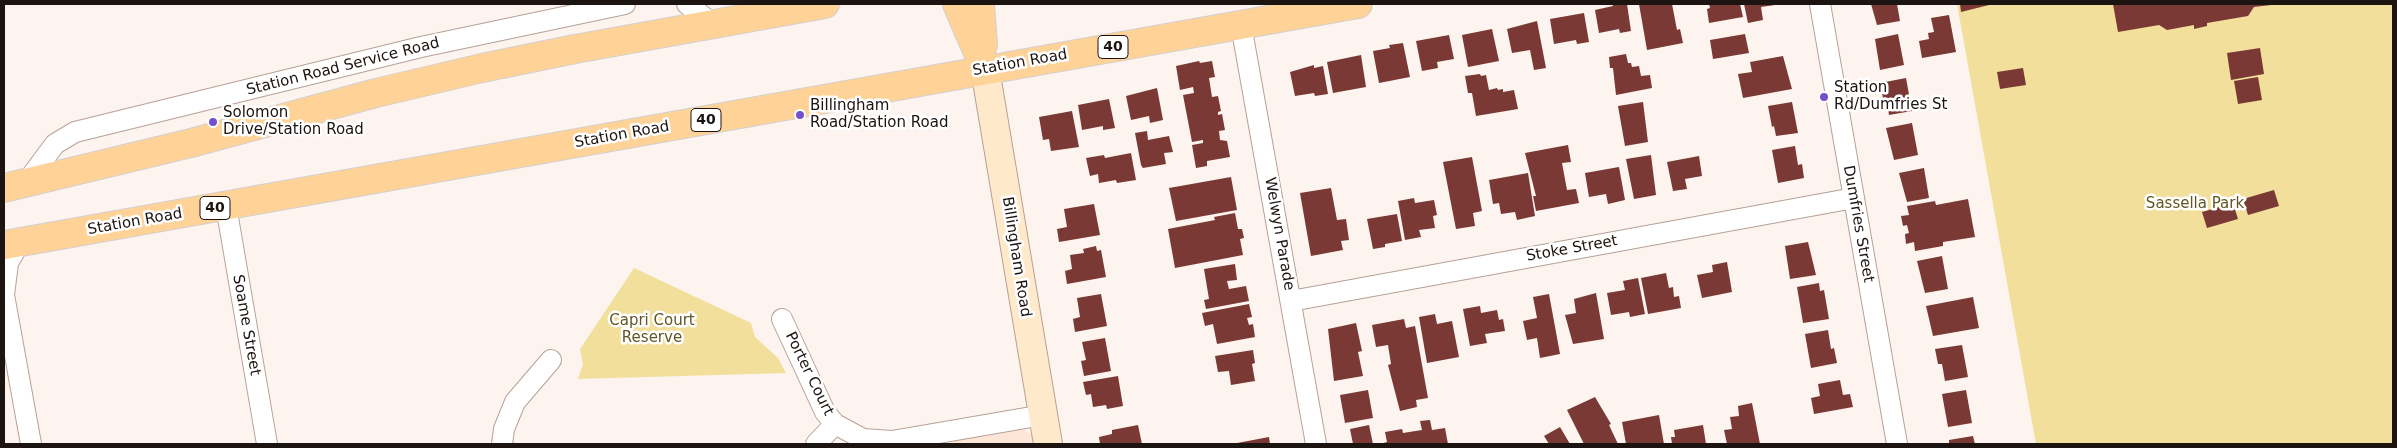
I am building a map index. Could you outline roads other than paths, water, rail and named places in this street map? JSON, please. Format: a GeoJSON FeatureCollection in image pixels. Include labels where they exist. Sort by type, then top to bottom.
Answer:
{"type":"FeatureCollection","features":[{"type":"Feature","properties":{"kind":"main road"},"geometry":{"type":"LineString","coordinates":[[9,187],[482,68],[825,4]]}},
{"type":"Feature","properties":{"kind":"main road"},"geometry":{"type":"LineString","coordinates":[[957,4],[985,69]]}},
{"type":"Feature","properties":{"kind":"main road"},"geometry":{"type":"LineString","coordinates":[[980,4],[985,69]]}},
{"type":"Feature","properties":{"kind":"main road","name":"Station Road"},"geometry":{"type":"LineString","coordinates":[[12,244],[1358,4]]}},
{"type":"Feature","properties":{"kind":"street","name":"Station Road Service Road"},"geometry":{"type":"LineString","coordinates":[[9,187],[55,144],[75,132],[421,47],[624,4]]}},
{"type":"Feature","properties":{"kind":"street"},"geometry":{"type":"LineString","coordinates":[[688,4],[713,24]]}},
{"type":"Feature","properties":{"kind":"street","name":"Dumfries Street"},"geometry":{"type":"LineString","coordinates":[[1820,4],[1897,444]]}},
{"type":"Feature","properties":{"kind":"street","name":"Welwyn Parade"},"geometry":{"type":"LineString","coordinates":[[1241,25],[1316,444]]}},
{"type":"Feature","properties":{"kind":"street","name":"Billingham Road"},"geometry":{"type":"LineString","coordinates":[[985,69],[1048,444]]}},
{"type":"Feature","properties":{"kind":"street","name":"Stoke Street"},"geometry":{"type":"LineString","coordinates":[[1291,301],[1854,198]]}},
{"type":"Feature","properties":{"kind":"street","name":"Soame Street"},"geometry":{"type":"LineString","coordinates":[[226,206],[267,444]]}},
{"type":"Feature","properties":{"kind":"street"},"geometry":{"type":"LineString","coordinates":[[12,244],[4,295],[31,444]]}},
{"type":"Feature","properties":{"kind":"street","name":"Porter Court"},"geometry":{"type":"LineString","coordinates":[[782,319],[825,412],[835,424],[863,439],[892,441],[1042,415]]}},
{"type":"Feature","properties":{"kind":"street"},"geometry":{"type":"LineString","coordinates":[[502,444],[504,429],[515,402],[551,360]]}},
{"type":"Feature","properties":{"kind":"street"},"geometry":{"type":"LineString","coordinates":[[816,444],[835,424]]}},
{"type":"Feature","properties":{"kind":"place","name":"Station Rd/Dumfries St"},"geometry":{"type":"Point","coordinates":[1824,97]}},
{"type":"Feature","properties":{"kind":"place","name":"Billingham Road/Station Road"},"geometry":{"type":"Point","coordinates":[800,115]}},
{"type":"Feature","properties":{"kind":"place","name":"Solomon Drive/Station Road"},"geometry":{"type":"Point","coordinates":[213,122]}},
{"type":"Feature","properties":{"kind":"park label","name":"Sassella Park"},"geometry":{"type":"Point","coordinates":[2195,204]}},
{"type":"Feature","properties":{"kind":"park label","name":"Capri Court Reserve"},"geometry":{"type":"Point","coordinates":[652,330]}}]}
